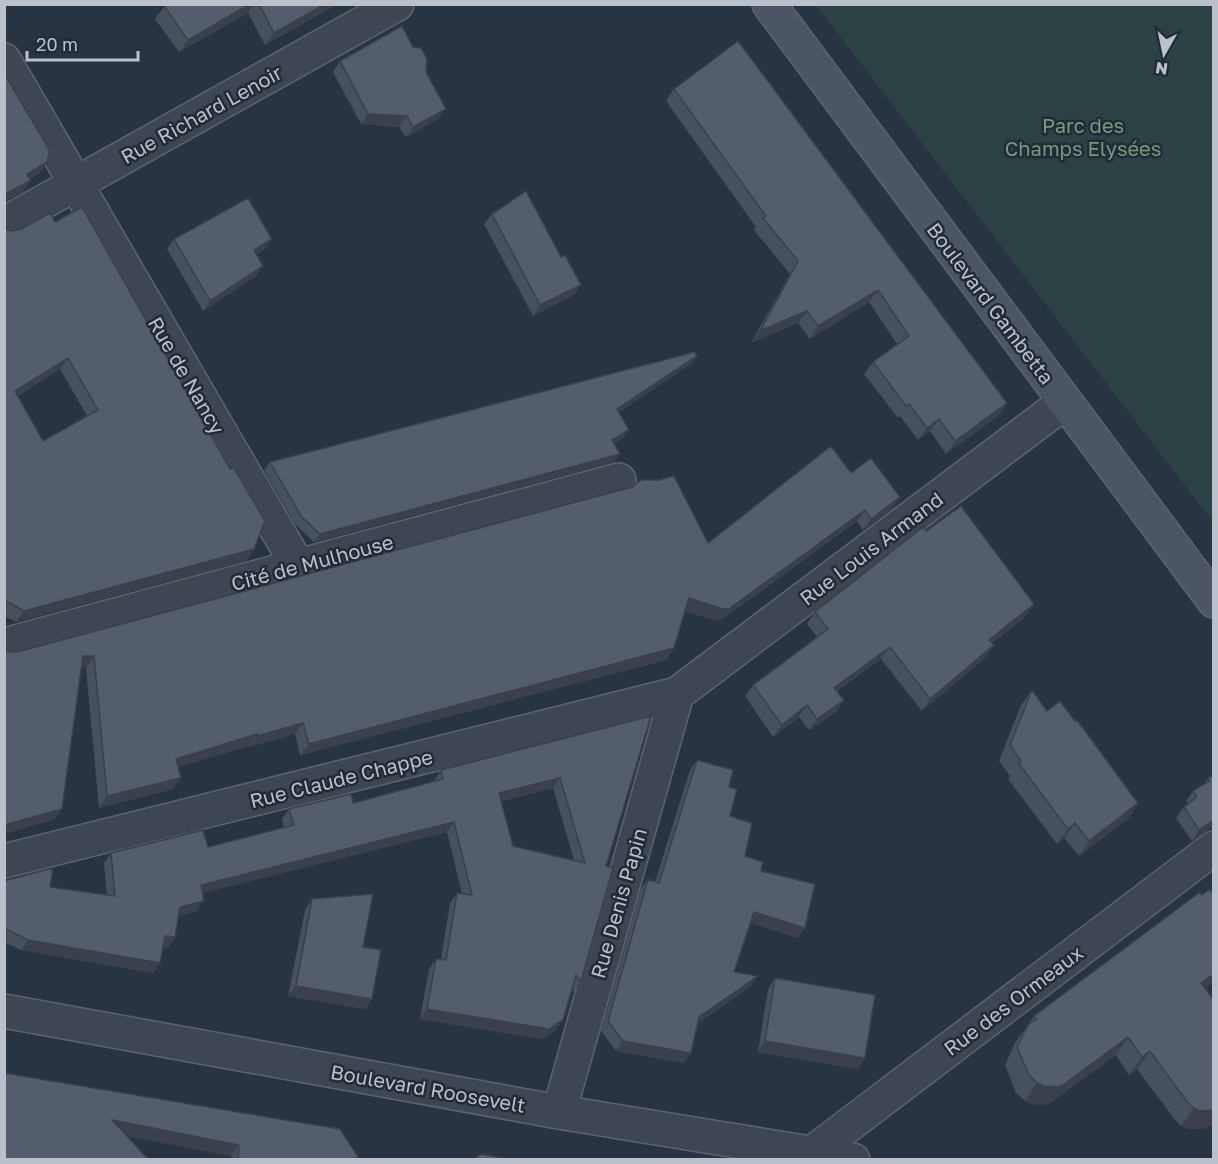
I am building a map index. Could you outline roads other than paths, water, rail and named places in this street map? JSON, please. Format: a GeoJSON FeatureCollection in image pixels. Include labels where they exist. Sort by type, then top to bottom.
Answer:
{"type":"FeatureCollection","features":[{"type":"Feature","properties":{"kind":"main road","name":"Boulevard Gambetta"},"geometry":{"type":"LineString","coordinates":[[769,4],[1214,601]]}},
{"type":"Feature","properties":{"kind":"street","name":"Rue Richard Lenoir"},"geometry":{"type":"LineString","coordinates":[[4,224],[397,4]]}},
{"type":"Feature","properties":{"kind":"street","name":"Rue de Nancy"},"geometry":{"type":"LineString","coordinates":[[4,60],[298,566]]}},
{"type":"Feature","properties":{"kind":"street","name":"Rue Louis Armand"},"geometry":{"type":"LineString","coordinates":[[677,694],[1065,402]]}},
{"type":"Feature","properties":{"kind":"street","name":"Cité de Mulhouse"},"geometry":{"type":"LineString","coordinates":[[4,645],[619,480]]}},
{"type":"Feature","properties":{"kind":"street","name":"Rue Claude Chappe"},"geometry":{"type":"LineString","coordinates":[[4,861],[677,694]]}},
{"type":"Feature","properties":{"kind":"street","name":"Rue Denis Papin"},"geometry":{"type":"LineString","coordinates":[[559,1112],[677,694]]}},
{"type":"Feature","properties":{"kind":"street","name":"Rue des Ormeaux"},"geometry":{"type":"LineString","coordinates":[[810,1156],[1214,848]]}},
{"type":"Feature","properties":{"kind":"street","name":"Boulevard Roosevelt"},"geometry":{"type":"LineString","coordinates":[[4,1011],[559,1112],[810,1156],[853,1160]]}},
{"type":"Feature","properties":{"kind":"park label","name":"Parc des Champs Elysées"},"geometry":{"type":"Point","coordinates":[1083,136]}}]}
